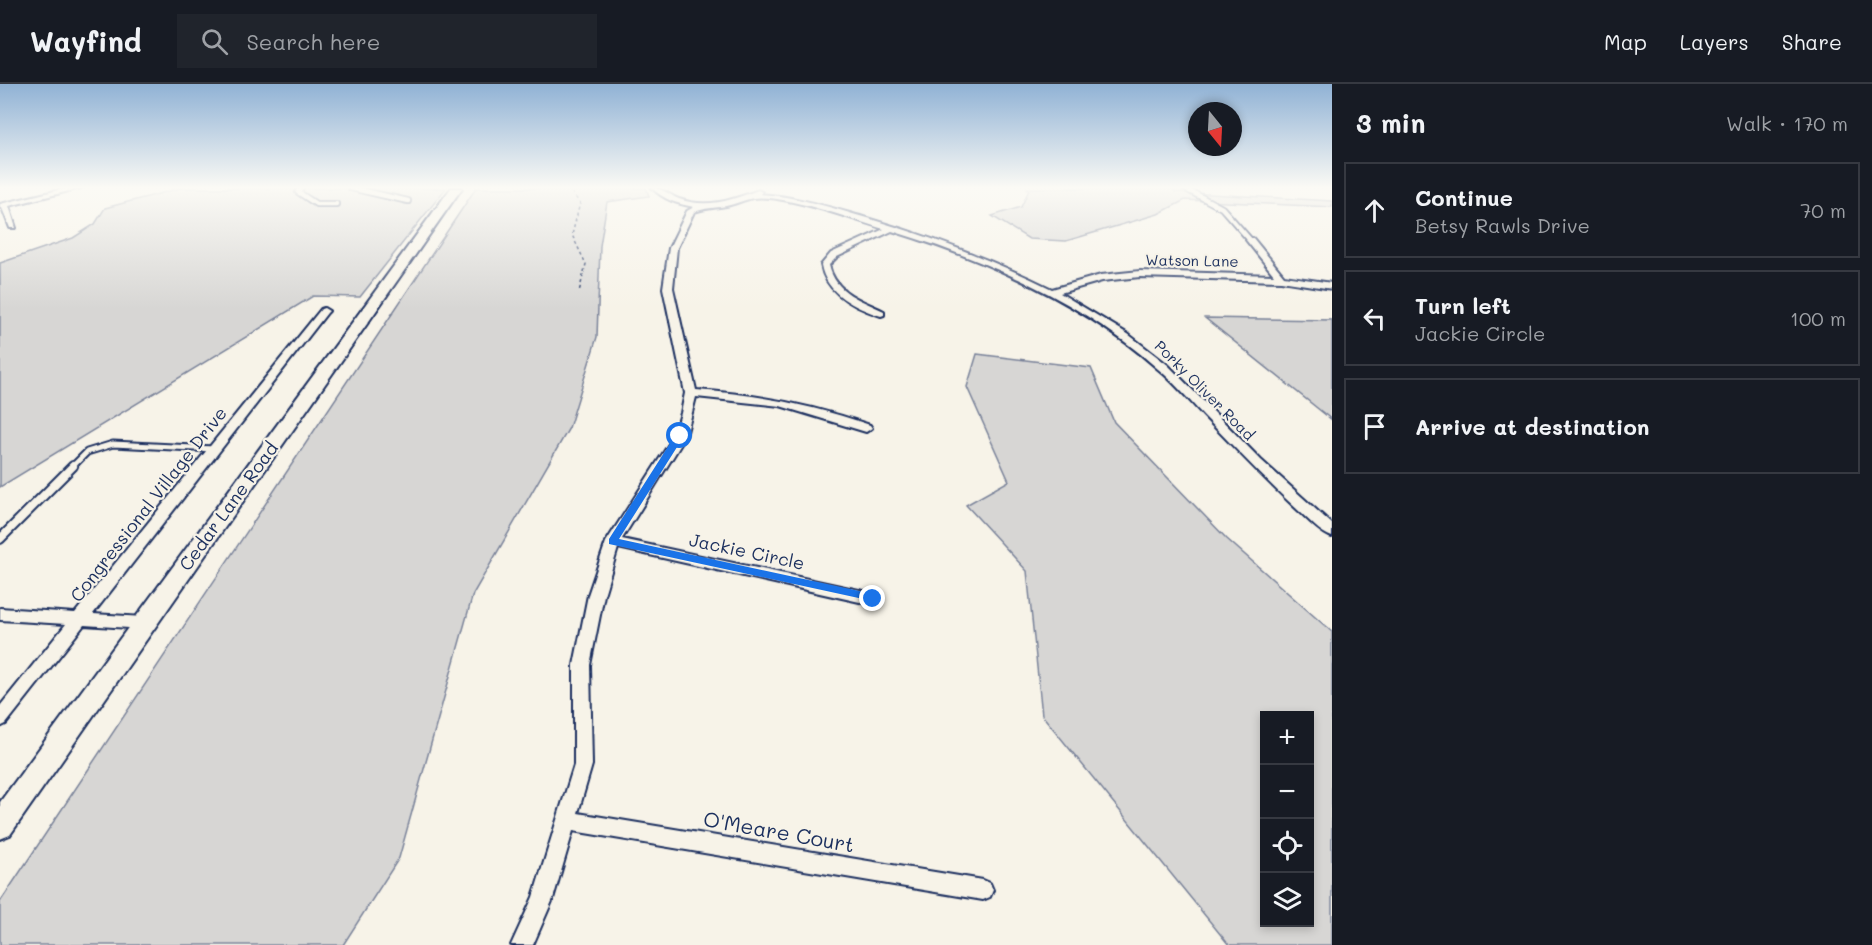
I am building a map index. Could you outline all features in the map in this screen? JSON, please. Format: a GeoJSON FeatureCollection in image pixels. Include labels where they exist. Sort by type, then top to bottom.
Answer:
{"type":"FeatureCollection","features":[{"type":"Feature","properties":{"kind":"street","name":"Cedar Lane Road"},"geometry":{"type":"LineString","coordinates":[[0,825],[428,228]]}},
{"type":"Feature","properties":{"kind":"street"},"geometry":{"type":"LineString","coordinates":[[522,945],[543,899],[583,765],[582,665],[597,595],[613,542],[680,436],[691,393],[668,288],[673,248],[680,228]]}},
{"type":"Feature","properties":{"kind":"street"},"geometry":{"type":"LineString","coordinates":[[881,313],[838,292],[826,278],[825,265],[834,255],[892,228]]}},
{"type":"Feature","properties":{"kind":"street","name":"Porky Oliver Road"},"geometry":{"type":"LineString","coordinates":[[893,228],[946,245],[1052,292],[1126,337],[1159,363],[1269,476],[1332,532]]}},
{"type":"Feature","properties":{"kind":"street"},"geometry":{"type":"LineString","coordinates":[[1250,240],[1281,278]]}},
{"type":"Feature","properties":{"kind":"street","name":"Watson Lane"},"geometry":{"type":"LineString","coordinates":[[1052,292],[1101,278],[1140,274],[1281,278],[1332,286]]}},
{"type":"Feature","properties":{"kind":"street","name":"Congressional Village Drive"},"geometry":{"type":"LineString","coordinates":[[0,719],[324,311]]}},
{"type":"Feature","properties":{"kind":"street"},"geometry":{"type":"LineString","coordinates":[[691,393],[747,396],[778,401],[824,413],[866,428]]}},
{"type":"Feature","properties":{"kind":"street","name":"Jackie Circle"},"geometry":{"type":"LineString","coordinates":[[613,542],[873,599]]}},
{"type":"Feature","properties":{"kind":"street"},"geometry":{"type":"LineString","coordinates":[[0,614],[144,623]]}},
{"type":"Feature","properties":{"kind":"street","name":"O'Meare Court"},"geometry":{"type":"LineString","coordinates":[[566,820],[983,890]]}},
{"type":"Feature","properties":{"kind":"lane"},"geometry":{"type":"LineString","coordinates":[[1240,228],[1250,240]]}},
{"type":"Feature","properties":{"kind":"lane"},"geometry":{"type":"LineString","coordinates":[[0,539],[77,459],[93,449],[113,444],[214,449]]}},
{"type":"Feature","properties":{"kind":"path"},"geometry":{"type":"LineString","coordinates":[[572,228],[571,238],[586,260],[586,268],[579,282],[579,292]]}},
{"type":"Feature","properties":{"kind":"shaded area"},"geometry":{"type":"Polygon","coordinates":[[[88,228],[414,228],[360,297],[313,296],[0,487],[0,263],[73,238],[88,228]]]}},
{"type":"Feature","properties":{"kind":"shaded area"},"geometry":{"type":"Polygon","coordinates":[[[449,228],[603,228],[600,246],[597,337],[569,428],[473,594],[399,858],[343,945],[0,945],[0,902],[449,228]]]}},
{"type":"Feature","properties":{"kind":"shaded area"},"geometry":{"type":"Polygon","coordinates":[[[1012,228],[1110,228],[1066,241],[1029,239],[1012,228]]]}},
{"type":"Feature","properties":{"kind":"shaded area"},"geometry":{"type":"Polygon","coordinates":[[[1205,318],[1332,320],[1332,420],[1205,318]]]}},
{"type":"Feature","properties":{"kind":"shaded area"},"geometry":{"type":"Polygon","coordinates":[[[977,354],[1091,368],[1114,422],[1227,539],[1332,632],[1332,945],[1229,945],[1042,715],[1027,571],[966,505],[1009,481],[967,387],[977,354]]]}},
{"type":"Feature","properties":{"kind":"route"},"geometry":{"type":"LineString","coordinates":[[680,436],[613,542],[873,599]]}}]}
